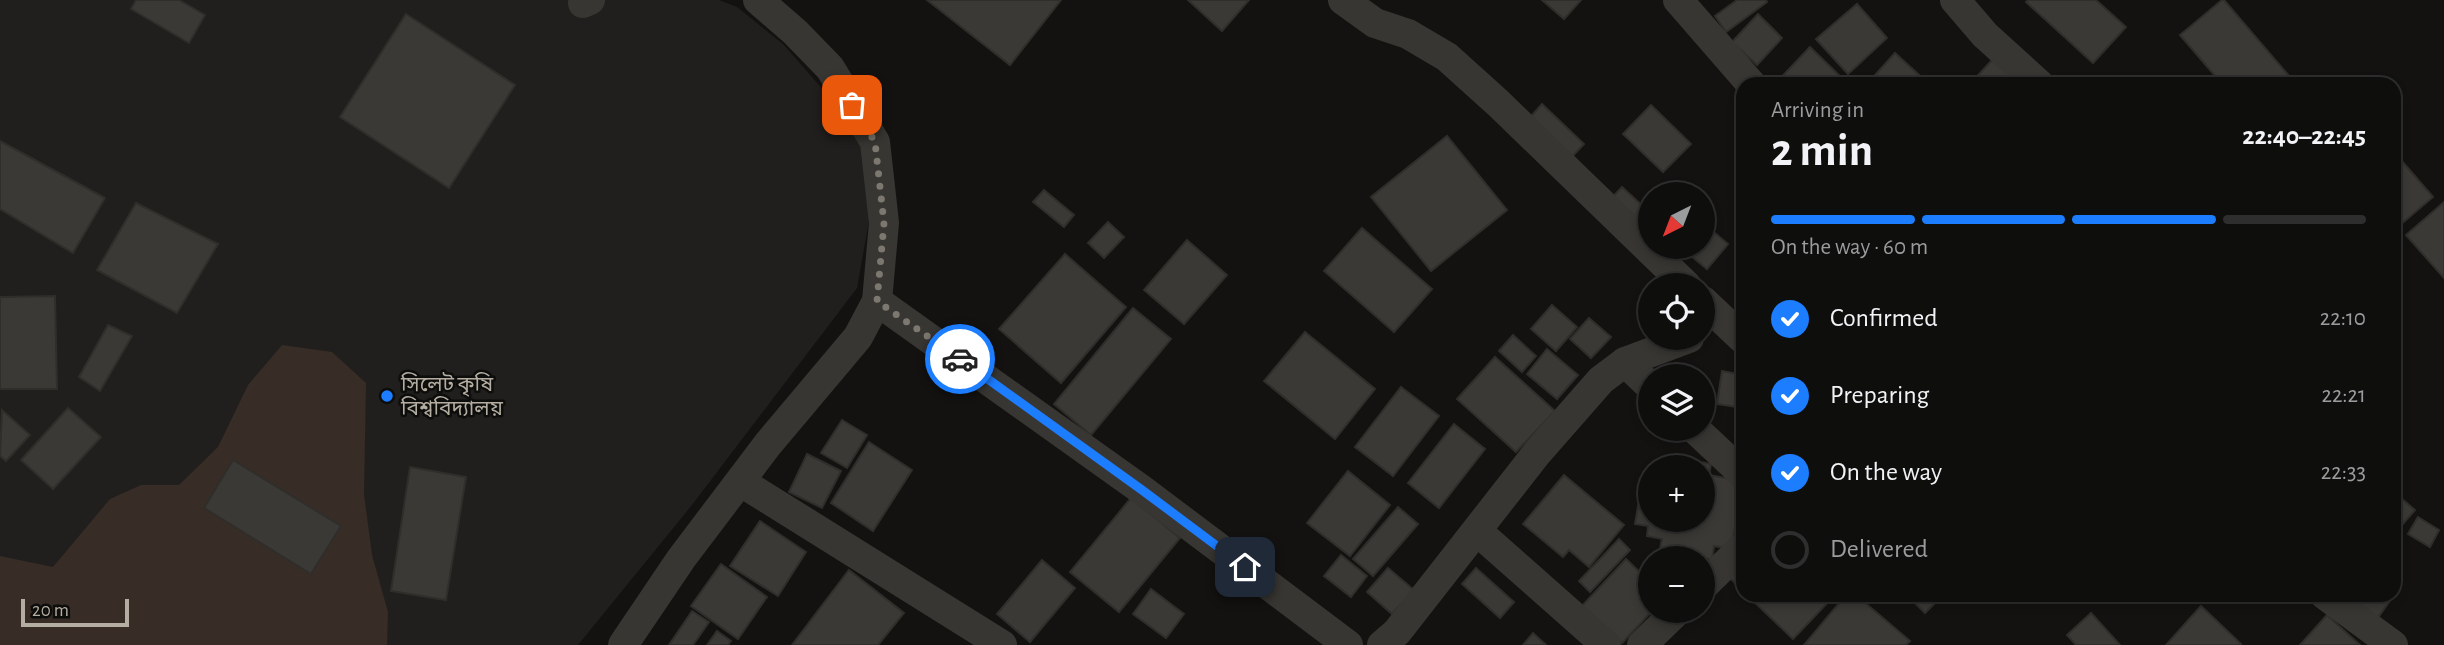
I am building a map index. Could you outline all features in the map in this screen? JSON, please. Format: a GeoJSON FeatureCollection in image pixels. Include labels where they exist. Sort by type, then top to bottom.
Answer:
{"type":"FeatureCollection","features":[{"type":"Feature","properties":{"kind":"street"},"geometry":{"type":"LineString","coordinates":[[623,645],[681,559],[768,444],[858,337],[877,301],[884,223],[875,142],[830,68],[758,0]]}},
{"type":"Feature","properties":{"kind":"street"},"geometry":{"type":"LineString","coordinates":[[1343,0],[1375,23],[1408,34],[1447,57],[1674,273]]}},
{"type":"Feature","properties":{"kind":"street"},"geometry":{"type":"LineString","coordinates":[[1678,0],[1745,77]]}},
{"type":"Feature","properties":{"kind":"street"},"geometry":{"type":"LineString","coordinates":[[1955,0],[1985,34],[2031,77]]}},
{"type":"Feature","properties":{"kind":"street"},"geometry":{"type":"LineString","coordinates":[[877,301],[1132,482],[1348,645]]}},
{"type":"Feature","properties":{"kind":"street"},"geometry":{"type":"LineString","coordinates":[[1715,312],[1736,332]]}},
{"type":"Feature","properties":{"kind":"street"},"geometry":{"type":"LineString","coordinates":[[1715,334],[1736,337]]}},
{"type":"Feature","properties":{"kind":"street"},"geometry":{"type":"LineString","coordinates":[[1382,645],[1397,632],[1565,421],[1601,380],[1625,362],[1657,350]]}},
{"type":"Feature","properties":{"kind":"street"},"geometry":{"type":"LineString","coordinates":[[1625,362],[1638,374]]}},
{"type":"Feature","properties":{"kind":"street"},"geometry":{"type":"LineString","coordinates":[[1708,441],[1736,467]]}},
{"type":"Feature","properties":{"kind":"street"},"geometry":{"type":"LineString","coordinates":[[741,482],[1002,645]]}},
{"type":"Feature","properties":{"kind":"street"},"geometry":{"type":"LineString","coordinates":[[1477,531],[1605,645]]}},
{"type":"Feature","properties":{"kind":"street"},"geometry":{"type":"LineString","coordinates":[[1715,574],[1736,554]]}},
{"type":"Feature","properties":{"kind":"street"},"geometry":{"type":"LineString","coordinates":[[2335,602],[2393,645]]}},
{"type":"Feature","properties":{"kind":"street"},"geometry":{"type":"LineString","coordinates":[[1642,645],[1665,623]]}},
{"type":"Feature","properties":{"kind":"shaded area","name":"সিলেট কৃষি বিশ্ববিদ্যালয়"},"geometry":{"type":"Polygon","coordinates":[[[0,0],[719,0],[737,7],[784,45],[819,85],[864,146],[872,204],[857,288],[692,505],[578,645],[0,645],[0,0]]]}},
{"type":"Feature","properties":{"kind":"shaded area"},"geometry":{"type":"Polygon","coordinates":[[[282,345],[332,352],[366,383],[364,494],[372,555],[388,612],[387,645],[0,645],[0,556],[53,567],[110,499],[141,485],[179,485],[218,447],[248,385],[282,345]]]}},
{"type":"Feature","properties":{"kind":"building"},"geometry":{"type":"Polygon","coordinates":[[[136,0],[179,0],[205,15],[189,43],[131,9],[136,0]]]}},
{"type":"Feature","properties":{"kind":"building"},"geometry":{"type":"Polygon","coordinates":[[[927,0],[1061,0],[1010,65],[927,0]]]}},
{"type":"Feature","properties":{"kind":"building"},"geometry":{"type":"Polygon","coordinates":[[[1188,0],[1249,0],[1222,31],[1188,0]]]}},
{"type":"Feature","properties":{"kind":"building"},"geometry":{"type":"Polygon","coordinates":[[[1542,0],[1581,0],[1564,19],[1542,0]]]}},
{"type":"Feature","properties":{"kind":"building"},"geometry":{"type":"Polygon","coordinates":[[[1737,0],[1767,2],[1726,32],[1715,16],[1737,0]]]}},
{"type":"Feature","properties":{"kind":"building"},"geometry":{"type":"Polygon","coordinates":[[[2096,0],[2126,27],[2093,63],[2026,2],[2096,0]]]}},
{"type":"Feature","properties":{"kind":"building"},"geometry":{"type":"Polygon","coordinates":[[[2224,0],[2290,77],[2216,77],[2180,35],[2224,0]]]}},
{"type":"Feature","properties":{"kind":"building"},"geometry":{"type":"Polygon","coordinates":[[[1857,4],[1887,38],[1848,74],[1816,39],[1857,4]]]}},
{"type":"Feature","properties":{"kind":"building"},"geometry":{"type":"Polygon","coordinates":[[[406,14],[515,85],[449,188],[340,117],[406,14]]]}},
{"type":"Feature","properties":{"kind":"building"},"geometry":{"type":"Polygon","coordinates":[[[1758,14],[1782,38],[1757,65],[1732,42],[1758,14]]]}},
{"type":"Feature","properties":{"kind":"building"},"geometry":{"type":"Polygon","coordinates":[[[1810,47],[1841,77],[1782,77],[1810,47]]]}},
{"type":"Feature","properties":{"kind":"building"},"geometry":{"type":"Polygon","coordinates":[[[1895,53],[1921,77],[1873,77],[1895,53]]]}},
{"type":"Feature","properties":{"kind":"building"},"geometry":{"type":"Polygon","coordinates":[[[1994,58],[2014,77],[1976,77],[1994,58]]]}},
{"type":"Feature","properties":{"kind":"building"},"geometry":{"type":"Polygon","coordinates":[[[1542,104],[1584,144],[1567,162],[1526,122],[1542,104]]]}},
{"type":"Feature","properties":{"kind":"building"},"geometry":{"type":"Polygon","coordinates":[[[1651,105],[1691,144],[1663,172],[1623,134],[1651,105]]]}},
{"type":"Feature","properties":{"kind":"building"},"geometry":{"type":"Polygon","coordinates":[[[1447,136],[1507,210],[1431,271],[1371,197],[1447,136]]]}},
{"type":"Feature","properties":{"kind":"building"},"geometry":{"type":"Polygon","coordinates":[[[0,141],[105,198],[73,253],[0,209],[0,141]]]}},
{"type":"Feature","properties":{"kind":"building"},"geometry":{"type":"Polygon","coordinates":[[[2401,160],[2433,197],[2401,224],[2401,160]]]}},
{"type":"Feature","properties":{"kind":"building"},"geometry":{"type":"Polygon","coordinates":[[[1622,187],[1638,202],[1638,220],[1635,224],[1609,201],[1622,187]]]}},
{"type":"Feature","properties":{"kind":"building"},"geometry":{"type":"Polygon","coordinates":[[[1044,190],[1074,215],[1064,227],[1033,202],[1044,190]]]}},
{"type":"Feature","properties":{"kind":"building"},"geometry":{"type":"Polygon","coordinates":[[[2444,202],[2444,278],[2406,235],[2444,202]]]}},
{"type":"Feature","properties":{"kind":"building"},"geometry":{"type":"Polygon","coordinates":[[[136,203],[218,244],[177,313],[97,270],[136,203]]]}},
{"type":"Feature","properties":{"kind":"building"},"geometry":{"type":"Polygon","coordinates":[[[1108,222],[1124,237],[1104,258],[1088,243],[1108,222]]]}},
{"type":"Feature","properties":{"kind":"building"},"geometry":{"type":"Polygon","coordinates":[[[1362,228],[1432,289],[1394,332],[1324,271],[1362,228]]]}},
{"type":"Feature","properties":{"kind":"building"},"geometry":{"type":"Polygon","coordinates":[[[1715,233],[1728,244],[1707,269],[1695,259],[1715,259],[1715,233]]]}},
{"type":"Feature","properties":{"kind":"building"},"geometry":{"type":"Polygon","coordinates":[[[1187,240],[1227,275],[1184,324],[1144,290],[1187,240]]]}},
{"type":"Feature","properties":{"kind":"building"},"geometry":{"type":"Polygon","coordinates":[[[1065,254],[1126,307],[1061,383],[999,329],[1065,254]]]}},
{"type":"Feature","properties":{"kind":"building"},"geometry":{"type":"Polygon","coordinates":[[[55,296],[57,389],[0,389],[0,297],[55,296]]]}},
{"type":"Feature","properties":{"kind":"building"},"geometry":{"type":"Polygon","coordinates":[[[1552,305],[1577,327],[1556,351],[1531,329],[1552,305]]]}},
{"type":"Feature","properties":{"kind":"building"},"geometry":{"type":"Polygon","coordinates":[[[1133,308],[1171,339],[1091,435],[1054,404],[1133,308]]]}},
{"type":"Feature","properties":{"kind":"building"},"geometry":{"type":"Polygon","coordinates":[[[1589,318],[1611,337],[1591,358],[1570,339],[1589,318]]]}},
{"type":"Feature","properties":{"kind":"building"},"geometry":{"type":"Polygon","coordinates":[[[108,325],[132,336],[100,391],[79,377],[108,325]]]}},
{"type":"Feature","properties":{"kind":"building"},"geometry":{"type":"Polygon","coordinates":[[[1305,332],[1375,389],[1335,439],[1264,381],[1305,332]]]}},
{"type":"Feature","properties":{"kind":"building"},"geometry":{"type":"Polygon","coordinates":[[[1513,335],[1536,356],[1522,372],[1499,351],[1513,335]]]}},
{"type":"Feature","properties":{"kind":"building"},"geometry":{"type":"Polygon","coordinates":[[[1547,349],[1578,375],[1557,399],[1527,374],[1547,349]]]}},
{"type":"Feature","properties":{"kind":"building"},"geometry":{"type":"Polygon","coordinates":[[[1495,357],[1555,411],[1516,452],[1457,399],[1495,357]]]}},
{"type":"Feature","properties":{"kind":"building"},"geometry":{"type":"Polygon","coordinates":[[[1722,371],[1736,374],[1736,407],[1717,404],[1722,371]]]}},
{"type":"Feature","properties":{"kind":"building"},"geometry":{"type":"Polygon","coordinates":[[[1401,387],[1439,416],[1393,476],[1355,447],[1401,387]]]}},
{"type":"Feature","properties":{"kind":"building"},"geometry":{"type":"Polygon","coordinates":[[[68,408],[101,437],[53,489],[21,460],[68,408]]]}},
{"type":"Feature","properties":{"kind":"building"},"geometry":{"type":"Polygon","coordinates":[[[2,410],[30,435],[6,461],[0,456],[2,410]]]}},
{"type":"Feature","properties":{"kind":"building"},"geometry":{"type":"Polygon","coordinates":[[[842,420],[867,435],[847,468],[821,453],[842,420]]]}},
{"type":"Feature","properties":{"kind":"building"},"geometry":{"type":"Polygon","coordinates":[[[1454,424],[1485,449],[1439,508],[1408,483],[1454,424]]]}},
{"type":"Feature","properties":{"kind":"building"},"geometry":{"type":"Polygon","coordinates":[[[869,442],[912,470],[873,531],[831,503],[869,442]]]}},
{"type":"Feature","properties":{"kind":"building"},"geometry":{"type":"Polygon","coordinates":[[[807,454],[841,471],[822,508],[789,492],[807,454]]]}},
{"type":"Feature","properties":{"kind":"building"},"geometry":{"type":"Polygon","coordinates":[[[233,460],[341,526],[311,574],[204,508],[233,460]]]}},
{"type":"Feature","properties":{"kind":"building"},"geometry":{"type":"Polygon","coordinates":[[[410,467],[466,477],[446,600],[391,591],[410,467]]]}},
{"type":"Feature","properties":{"kind":"building"},"geometry":{"type":"Polygon","coordinates":[[[1348,471],[1390,505],[1350,556],[1307,523],[1348,471]]]}},
{"type":"Feature","properties":{"kind":"building"},"geometry":{"type":"Polygon","coordinates":[[[1564,475],[1624,525],[1589,567],[1569,550],[1563,557],[1523,524],[1564,475]]]}},
{"type":"Feature","properties":{"kind":"building"},"geometry":{"type":"Polygon","coordinates":[[[1715,476],[1736,480],[1736,528],[1731,549],[1715,546],[1661,546],[1662,539],[1647,536],[1647,532],[1715,532],[1715,476]]]}},
{"type":"Feature","properties":{"kind":"building"},"geometry":{"type":"Polygon","coordinates":[[[1131,498],[1180,538],[1119,612],[1070,572],[1131,498]]]}},
{"type":"Feature","properties":{"kind":"building"},"geometry":{"type":"Polygon","coordinates":[[[2401,498],[2415,510],[2401,526],[2401,498]]]}},
{"type":"Feature","properties":{"kind":"building"},"geometry":{"type":"Polygon","coordinates":[[[1398,507],[1418,524],[1373,576],[1353,559],[1398,507]]]}},
{"type":"Feature","properties":{"kind":"building"},"geometry":{"type":"Polygon","coordinates":[[[2418,517],[2439,530],[2430,547],[2408,534],[2418,517]]]}},
{"type":"Feature","properties":{"kind":"building"},"geometry":{"type":"Polygon","coordinates":[[[760,521],[806,552],[778,596],[730,566],[760,521]]]}},
{"type":"Feature","properties":{"kind":"building"},"geometry":{"type":"Polygon","coordinates":[[[1619,539],[1630,550],[1590,592],[1579,581],[1619,539]]]}},
{"type":"Feature","properties":{"kind":"building"},"geometry":{"type":"Polygon","coordinates":[[[1341,555],[1367,576],[1351,597],[1324,576],[1341,555]]]}},
{"type":"Feature","properties":{"kind":"building"},"geometry":{"type":"Polygon","coordinates":[[[1626,559],[1638,570],[1638,623],[1641,623],[1622,643],[1582,606],[1626,559]]]}},
{"type":"Feature","properties":{"kind":"building"},"geometry":{"type":"Polygon","coordinates":[[[1042,560],[1075,588],[1030,642],[997,614],[1042,560]]]}},
{"type":"Feature","properties":{"kind":"building"},"geometry":{"type":"Polygon","coordinates":[[[721,564],[767,597],[738,639],[691,606],[721,564]]]}},
{"type":"Feature","properties":{"kind":"building"},"geometry":{"type":"Polygon","coordinates":[[[1736,567],[1736,584],[1728,576],[1736,567]]]}},
{"type":"Feature","properties":{"kind":"building"},"geometry":{"type":"Polygon","coordinates":[[[1388,568],[1414,590],[1392,614],[1367,592],[1388,568]]]}},
{"type":"Feature","properties":{"kind":"building"},"geometry":{"type":"Polygon","coordinates":[[[1476,568],[1514,602],[1500,618],[1462,584],[1476,568]]]}},
{"type":"Feature","properties":{"kind":"building"},"geometry":{"type":"Polygon","coordinates":[[[849,570],[904,613],[878,645],[792,645],[849,570]]]}},
{"type":"Feature","properties":{"kind":"building"},"geometry":{"type":"Polygon","coordinates":[[[1151,589],[1184,614],[1166,638],[1133,614],[1151,589]]]}},
{"type":"Feature","properties":{"kind":"building"},"geometry":{"type":"Polygon","coordinates":[[[1754,602],[1828,602],[1793,639],[1754,602]]]}},
{"type":"Feature","properties":{"kind":"building"},"geometry":{"type":"Polygon","coordinates":[[[1840,602],[1864,602],[1910,641],[1906,645],[1804,645],[1840,602]]]}},
{"type":"Feature","properties":{"kind":"building"},"geometry":{"type":"Polygon","coordinates":[[[1914,602],[1936,602],[1925,613],[1914,602]]]}},
{"type":"Feature","properties":{"kind":"building"},"geometry":{"type":"Polygon","coordinates":[[[2353,602],[2389,602],[2377,619],[2353,602]]]}},
{"type":"Feature","properties":{"kind":"building"},"geometry":{"type":"Polygon","coordinates":[[[2201,606],[2241,644],[2166,645],[2201,606]]]}},
{"type":"Feature","properties":{"kind":"building"},"geometry":{"type":"Polygon","coordinates":[[[692,611],[709,622],[693,645],[669,645],[692,611]]]}},
{"type":"Feature","properties":{"kind":"building"},"geometry":{"type":"Polygon","coordinates":[[[2091,613],[2120,645],[2076,645],[2067,635],[2091,613]]]}},
{"type":"Feature","properties":{"kind":"building"},"geometry":{"type":"Polygon","coordinates":[[[2327,615],[2360,645],[2300,645],[2327,615]]]}},
{"type":"Feature","properties":{"kind":"building"},"geometry":{"type":"Polygon","coordinates":[[[717,631],[731,641],[728,645],[707,645],[717,631]]]}},
{"type":"Feature","properties":{"kind":"building"},"geometry":{"type":"Polygon","coordinates":[[[1533,633],[1546,645],[1523,645],[1533,633]]]}},
{"type":"Feature","properties":{"kind":"way so far"},"geometry":{"type":"LineString","coordinates":[[852,105],[875,142],[884,223],[877,301],[960,359]]}},
{"type":"Feature","properties":{"kind":"place","name":"সিলেট কৃষি বিশ্ববিদ্যালয়"},"geometry":{"type":"Point","coordinates":[387,396]}},
{"type":"Feature","properties":{"kind":"route"},"geometry":{"type":"LineString","coordinates":[[960,359],[1245,567]]}}]}
